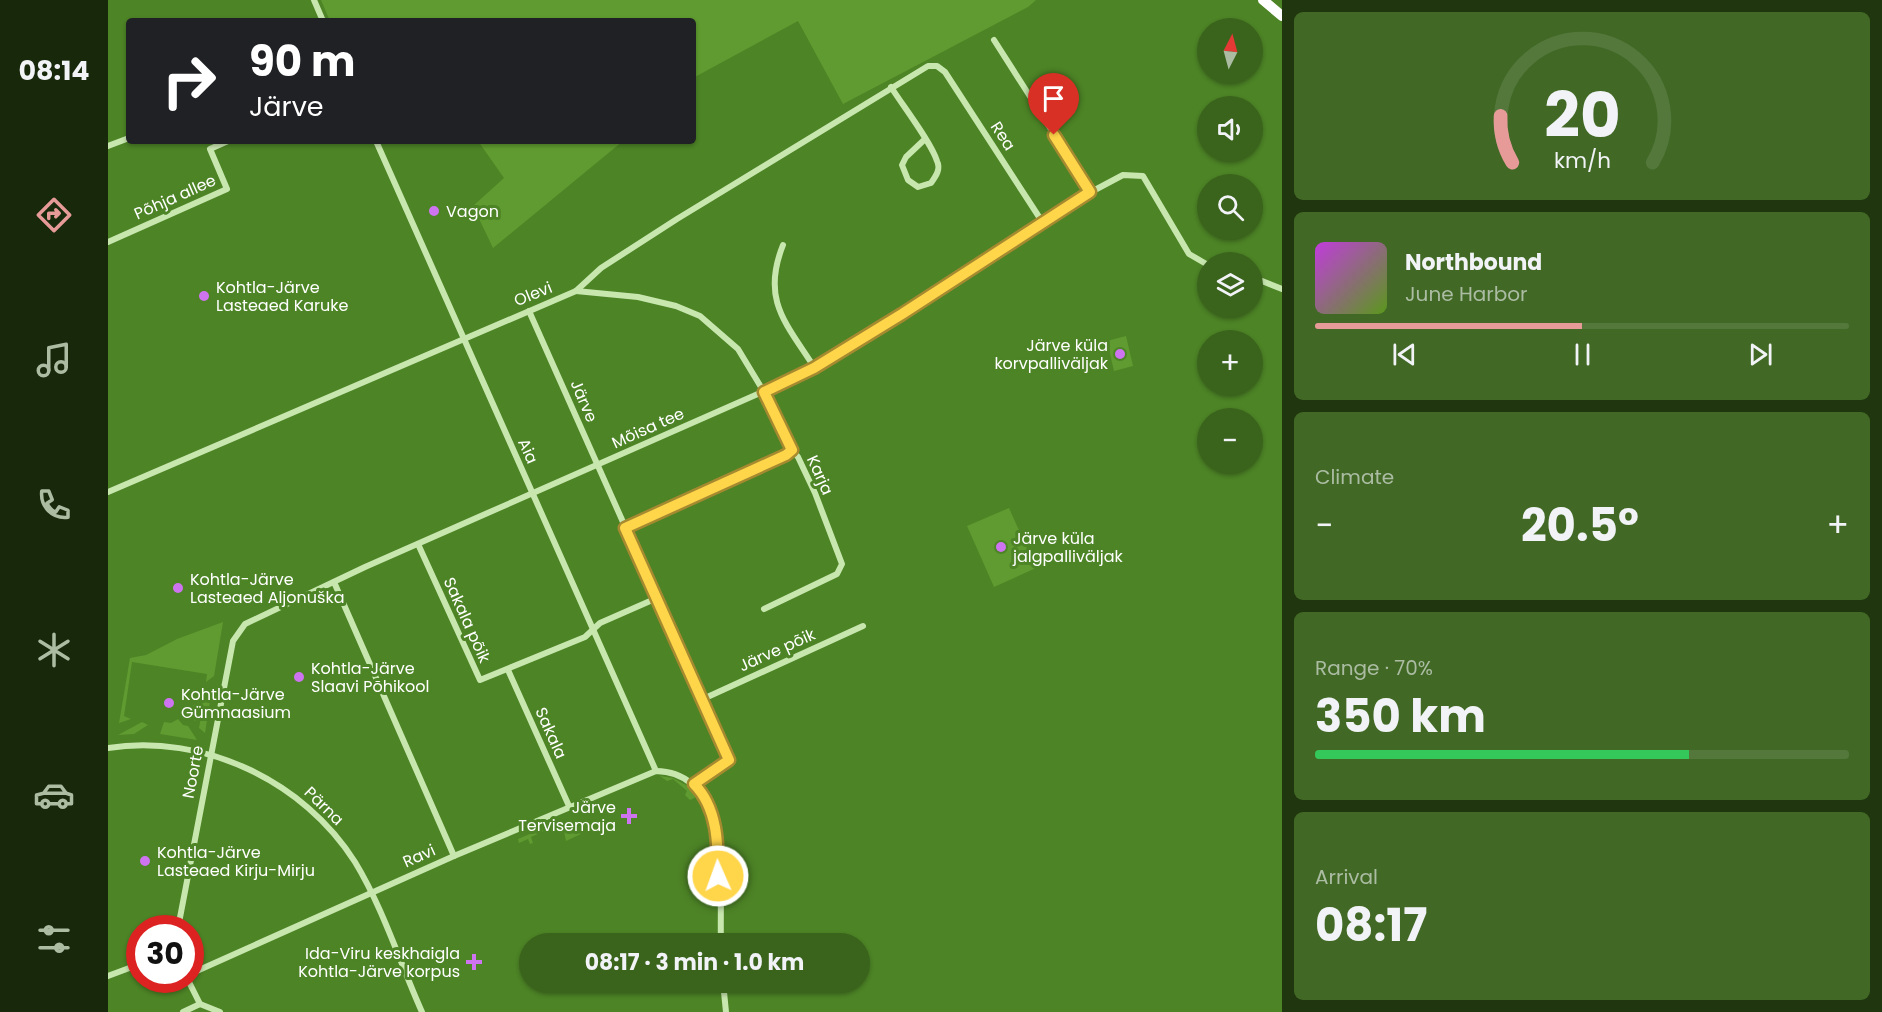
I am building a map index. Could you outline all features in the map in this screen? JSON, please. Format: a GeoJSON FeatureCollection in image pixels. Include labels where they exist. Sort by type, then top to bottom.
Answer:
{"type":"FeatureCollection","features":[{"type":"Feature","properties":{"kind":"highway"},"geometry":{"type":"LineString","coordinates":[[1263,0],[1282,16]]}},
{"type":"Feature","properties":{"kind":"street"},"geometry":{"type":"LineString","coordinates":[[314,0],[322,18]]}},
{"type":"Feature","properties":{"kind":"street"},"geometry":{"type":"LineString","coordinates":[[994,40],[1090,192]]}},
{"type":"Feature","properties":{"kind":"street","name":"Olevi"},"geometry":{"type":"LineString","coordinates":[[108,492],[462,337],[576,291],[601,268],[891,87],[928,66],[937,66]]}},
{"type":"Feature","properties":{"kind":"street","name":"Rea"},"geometry":{"type":"LineString","coordinates":[[937,66],[945,72],[1043,224]]}},
{"type":"Feature","properties":{"kind":"street"},"geometry":{"type":"LineString","coordinates":[[891,87],[938,161],[939,169],[931,183],[918,187],[908,180],[902,165],[906,157],[924,140]]}},
{"type":"Feature","properties":{"kind":"street"},"geometry":{"type":"LineString","coordinates":[[108,147],[126,139]]}},
{"type":"Feature","properties":{"kind":"street","name":"Põhja allee"},"geometry":{"type":"LineString","coordinates":[[108,242],[227,189],[210,149],[221,144]]}},
{"type":"Feature","properties":{"kind":"street","name":"Aia"},"geometry":{"type":"LineString","coordinates":[[377,144],[593,629],[659,771]]}},
{"type":"Feature","properties":{"kind":"street","name":"Mõisa tee"},"geometry":{"type":"LineString","coordinates":[[245,624],[418,544],[533,495],[814,368],[1090,192],[1123,175],[1143,176],[1189,254],[1197,259]]}},
{"type":"Feature","properties":{"kind":"street"},"geometry":{"type":"LineString","coordinates":[[783,245],[776,262],[775,299],[814,368]]}},
{"type":"Feature","properties":{"kind":"street"},"geometry":{"type":"LineString","coordinates":[[1263,281],[1282,289]]}},
{"type":"Feature","properties":{"kind":"street","name":"Karja"},"geometry":{"type":"LineString","coordinates":[[576,291],[658,301],[700,316],[738,349],[764,392],[815,493],[821,515],[838,552],[841,569],[826,581],[764,609]]}},
{"type":"Feature","properties":{"kind":"street","name":"Järve"},"geometry":{"type":"LineString","coordinates":[[529,311],[729,760],[694,784]]}},
{"type":"Feature","properties":{"kind":"street"},"geometry":{"type":"LineString","coordinates":[[625,528],[792,450]]}},
{"type":"Feature","properties":{"kind":"street","name":"Sakala põik"},"geometry":{"type":"LineString","coordinates":[[418,544],[480,680],[508,670]]}},
{"type":"Feature","properties":{"kind":"street"},"geometry":{"type":"LineString","coordinates":[[334,582],[454,856]]}},
{"type":"Feature","properties":{"kind":"street"},"geometry":{"type":"LineString","coordinates":[[508,670],[585,637],[606,620],[657,598]]}},
{"type":"Feature","properties":{"kind":"street","name":"Noorte"},"geometry":{"type":"LineString","coordinates":[[180,915],[233,641],[245,624]]}},
{"type":"Feature","properties":{"kind":"street","name":"Järve põik"},"geometry":{"type":"LineString","coordinates":[[703,699],[863,626]]}},
{"type":"Feature","properties":{"kind":"street","name":"Sakala"},"geometry":{"type":"LineString","coordinates":[[508,670],[569,806]]}},
{"type":"Feature","properties":{"kind":"street","name":"Pärna"},"geometry":{"type":"LineString","coordinates":[[108,748],[154,746],[210,754],[245,768],[285,789],[340,841],[371,893],[422,1012]]}},
{"type":"Feature","properties":{"kind":"street"},"geometry":{"type":"LineString","coordinates":[[659,771],[694,784],[708,807],[716,833],[721,933]]}},
{"type":"Feature","properties":{"kind":"street","name":"Ravi"},"geometry":{"type":"LineString","coordinates":[[204,968],[569,806],[659,771]]}},
{"type":"Feature","properties":{"kind":"street"},"geometry":{"type":"LineString","coordinates":[[108,976],[126,969]]}},
{"type":"Feature","properties":{"kind":"street"},"geometry":{"type":"LineString","coordinates":[[194,993],[200,1004],[220,1012]]}},
{"type":"Feature","properties":{"kind":"street"},"geometry":{"type":"LineString","coordinates":[[724,993],[726,1012]]}},
{"type":"Feature","properties":{"kind":"street"},"geometry":{"type":"LineString","coordinates":[[183,1012],[200,1004]]}},
{"type":"Feature","properties":{"kind":"green space"},"geometry":{"type":"Polygon","coordinates":[[[321,0],[1036,0],[1028,7],[843,104],[798,21],[696,76],[696,18],[329,18],[321,0]]]}},
{"type":"Feature","properties":{"kind":"green space"},"geometry":{"type":"Polygon","coordinates":[[[480,144],[619,144],[493,248],[473,206],[504,178],[480,144]]]}},
{"type":"Feature","properties":{"kind":"green space","name":"Järve küla korvpalliväljak"},"geometry":{"type":"Polygon","coordinates":[[[1126,336],[1133,366],[1114,371],[1107,341],[1126,336]]]}},
{"type":"Feature","properties":{"kind":"green space","name":"Järve küla jalgpalliväljak"},"geometry":{"type":"Polygon","coordinates":[[[1009,508],[1036,568],[994,587],[967,526],[1009,508]]]}},
{"type":"Feature","properties":{"kind":"green space"},"geometry":{"type":"Polygon","coordinates":[[[223,622],[214,676],[206,682],[207,674],[132,662],[124,716],[131,719],[119,723],[130,658],[146,655],[177,639],[223,622]]]}},
{"type":"Feature","properties":{"kind":"green space"},"geometry":{"type":"Polygon","coordinates":[[[212,689],[205,733],[199,728],[201,717],[195,721],[187,710],[198,702],[202,706],[204,693],[212,689]]]}},
{"type":"Feature","properties":{"kind":"green space"},"geometry":{"type":"Polygon","coordinates":[[[178,719],[183,725],[188,726],[197,740],[160,734],[164,722],[171,723],[178,719]]]}},
{"type":"Feature","properties":{"kind":"green space"},"geometry":{"type":"Polygon","coordinates":[[[142,722],[148,725],[134,734],[118,735],[142,722]]]}},
{"type":"Feature","properties":{"kind":"green space"},"geometry":{"type":"Polygon","coordinates":[[[660,776],[673,778],[695,790],[696,797],[690,800],[685,795],[687,791],[673,779],[667,781],[660,776]]]}},
{"type":"Feature","properties":{"kind":"green space"},"geometry":{"type":"Polygon","coordinates":[[[560,821],[558,825],[531,837],[533,843],[530,844],[528,839],[519,843],[518,839],[560,821]]]}},
{"type":"Feature","properties":{"kind":"green space"},"geometry":{"type":"Polygon","coordinates":[[[577,824],[581,834],[566,841],[564,831],[577,824]]]}},
{"type":"Feature","properties":{"kind":"place","name":"Vagon"},"geometry":{"type":"Point","coordinates":[434,211]}},
{"type":"Feature","properties":{"kind":"place","name":"Kohtla-Järve Lasteaed Karuke"},"geometry":{"type":"Point","coordinates":[204,296]}},
{"type":"Feature","properties":{"kind":"place","name":"Järve küla korvpalliväljak"},"geometry":{"type":"Point","coordinates":[1120,354]}},
{"type":"Feature","properties":{"kind":"place","name":"Järve küla jalgpalliväljak"},"geometry":{"type":"Point","coordinates":[1001,547]}},
{"type":"Feature","properties":{"kind":"place","name":"Kohtla-Järve Lasteaed Aljonuška"},"geometry":{"type":"Point","coordinates":[178,588]}},
{"type":"Feature","properties":{"kind":"place","name":"Kohtla-Järve Slaavi Põhikool"},"geometry":{"type":"Point","coordinates":[299,677]}},
{"type":"Feature","properties":{"kind":"place","name":"Kohtla-Järve Gümnaasium"},"geometry":{"type":"Point","coordinates":[169,703]}},
{"type":"Feature","properties":{"kind":"place","name":"Järve Tervisemaja"},"geometry":{"type":"Point","coordinates":[629,816]}},
{"type":"Feature","properties":{"kind":"place","name":"Kohtla-Järve Lasteaed Kirju-Mirju"},"geometry":{"type":"Point","coordinates":[145,861]}},
{"type":"Feature","properties":{"kind":"place","name":"Ida-Viru keskhaigla Kohtla-Järve korpus"},"geometry":{"type":"Point","coordinates":[474,962]}},
{"type":"Feature","properties":{"kind":"route"},"geometry":{"type":"LineString","coordinates":[[718,876],[715,826],[702,794],[694,784],[701,777],[729,760],[625,528],[786,455],[792,450],[764,392],[814,368],[1090,192],[1054,135]]}}]}
